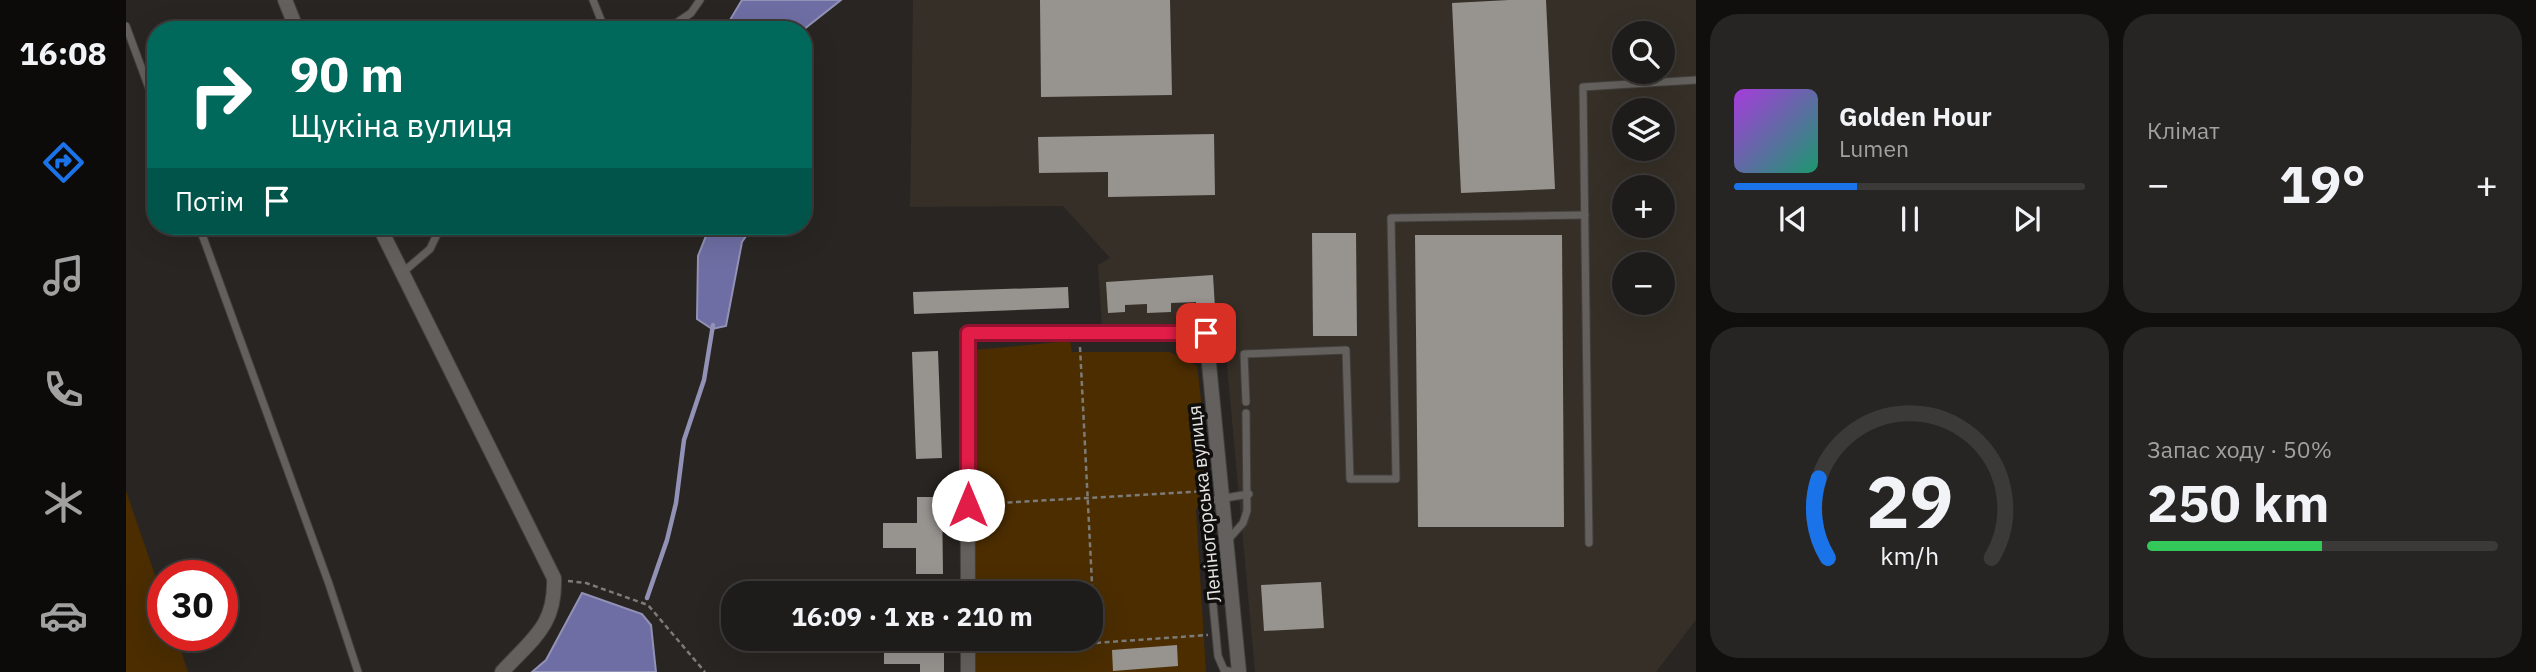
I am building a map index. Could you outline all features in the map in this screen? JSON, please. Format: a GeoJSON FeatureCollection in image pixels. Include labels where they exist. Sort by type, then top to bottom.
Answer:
{"type":"FeatureCollection","features":[{"type":"Feature","properties":{"kind":"street"},"geometry":{"type":"LineString","coordinates":[[285,0],[293,21]]}},
{"type":"Feature","properties":{"kind":"street"},"geometry":{"type":"LineString","coordinates":[[383,235],[554,578],[555,597],[549,621],[502,672]]}},
{"type":"Feature","properties":{"kind":"street"},"geometry":{"type":"LineString","coordinates":[[968,581],[968,333],[1079,333]]}},
{"type":"Feature","properties":{"kind":"street","name":"Леніногорська вулиця"},"geometry":{"type":"LineString","coordinates":[[1079,333],[1206,333],[1239,672]]}},
{"type":"Feature","properties":{"kind":"street"},"geometry":{"type":"LineString","coordinates":[[968,651],[968,672]]}},
{"type":"Feature","properties":{"kind":"lane"},"geometry":{"type":"LineString","coordinates":[[593,0],[601,21]]}},
{"type":"Feature","properties":{"kind":"lane"},"geometry":{"type":"LineString","coordinates":[[679,21],[691,13],[700,0]]}},
{"type":"Feature","properties":{"kind":"lane"},"geometry":{"type":"LineString","coordinates":[[126,26],[147,83]]}},
{"type":"Feature","properties":{"kind":"lane"},"geometry":{"type":"LineString","coordinates":[[1589,543],[1583,87],[1696,80]]}},
{"type":"Feature","properties":{"kind":"lane"},"geometry":{"type":"LineString","coordinates":[[1246,402],[1244,354],[1346,350],[1350,479],[1396,479],[1391,218],[1585,215]]}},
{"type":"Feature","properties":{"kind":"lane"},"geometry":{"type":"LineString","coordinates":[[202,235],[330,584],[358,672]]}},
{"type":"Feature","properties":{"kind":"lane"},"geometry":{"type":"LineString","coordinates":[[401,274],[430,249],[437,235]]}},
{"type":"Feature","properties":{"kind":"lane"},"geometry":{"type":"LineString","coordinates":[[1227,541],[1243,523],[1249,494],[1246,413]]}},
{"type":"Feature","properties":{"kind":"lane"},"geometry":{"type":"LineString","coordinates":[[1233,672],[1219,664],[1205,522],[1213,500],[1222,494],[1249,494]]}},
{"type":"Feature","properties":{"kind":"path"},"geometry":{"type":"LineString","coordinates":[[1079,333],[1094,643],[1216,635]]}},
{"type":"Feature","properties":{"kind":"path"},"geometry":{"type":"LineString","coordinates":[[968,505],[1086,497],[1222,494]]}},
{"type":"Feature","properties":{"kind":"path"},"geometry":{"type":"LineString","coordinates":[[554,578],[586,583],[648,605],[705,672]]}},
{"type":"Feature","properties":{"kind":"shaded area"},"geometry":{"type":"Polygon","coordinates":[[[913,0],[1696,0],[1696,620],[1656,672],[1255,672],[1223,322],[1102,329],[1098,265],[1110,258],[1063,206],[910,207],[913,0]]]}},
{"type":"Feature","properties":{"kind":"shaded area"},"geometry":{"type":"Polygon","coordinates":[[[1070,341],[1072,352],[1170,352],[1197,366],[1211,485],[1196,510],[1206,672],[976,672],[976,651],[1103,651],[1103,581],[975,581],[974,350],[1070,341]]]}},
{"type":"Feature","properties":{"kind":"shaded area"},"geometry":{"type":"Polygon","coordinates":[[[126,491],[150,560],[147,560],[147,651],[181,651],[188,672],[126,672],[126,491]]]}},
{"type":"Feature","properties":{"kind":"water"},"geometry":{"type":"Polygon","coordinates":[[[742,0],[841,0],[812,23],[729,21],[742,0]]]}},
{"type":"Feature","properties":{"kind":"water"},"geometry":{"type":"Polygon","coordinates":[[[706,235],[747,235],[742,242],[726,326],[712,329],[697,319],[698,256],[706,235]]]}},
{"type":"Feature","properties":{"kind":"water"},"geometry":{"type":"Polygon","coordinates":[[[582,593],[642,614],[651,625],[656,672],[532,672],[546,660],[582,593]]]}},
{"type":"Feature","properties":{"kind":"building"},"geometry":{"type":"Polygon","coordinates":[[[1040,0],[1170,0],[1172,95],[1041,97],[1040,0]]]}},
{"type":"Feature","properties":{"kind":"building"},"geometry":{"type":"Polygon","coordinates":[[[1546,0],[1555,189],[1461,193],[1452,3],[1546,0]]]}},
{"type":"Feature","properties":{"kind":"building"},"geometry":{"type":"Polygon","coordinates":[[[1214,134],[1215,195],[1108,197],[1108,172],[1039,173],[1038,137],[1214,134]]]}},
{"type":"Feature","properties":{"kind":"building"},"geometry":{"type":"Polygon","coordinates":[[[1312,233],[1356,233],[1357,336],[1313,336],[1312,233]]]}},
{"type":"Feature","properties":{"kind":"building"},"geometry":{"type":"Polygon","coordinates":[[[1415,235],[1562,235],[1564,527],[1418,527],[1415,235]]]}},
{"type":"Feature","properties":{"kind":"building"},"geometry":{"type":"Polygon","coordinates":[[[1213,275],[1215,308],[1196,309],[1196,302],[1171,303],[1171,312],[1147,313],[1147,304],[1125,305],[1125,312],[1108,313],[1106,282],[1213,275]]]}},
{"type":"Feature","properties":{"kind":"building"},"geometry":{"type":"Polygon","coordinates":[[[1068,287],[1069,308],[914,314],[913,292],[1068,287]]]}},
{"type":"Feature","properties":{"kind":"building"},"geometry":{"type":"Polygon","coordinates":[[[938,351],[942,458],[916,459],[912,352],[938,351]]]}},
{"type":"Feature","properties":{"kind":"building"},"geometry":{"type":"Polygon","coordinates":[[[917,497],[942,497],[943,574],[916,574],[916,548],[883,548],[883,523],[917,523],[917,497]]]}},
{"type":"Feature","properties":{"kind":"building"},"geometry":{"type":"Polygon","coordinates":[[[1321,582],[1324,628],[1264,631],[1261,585],[1321,582]]]}},
{"type":"Feature","properties":{"kind":"building"},"geometry":{"type":"Polygon","coordinates":[[[1177,645],[1178,666],[1113,671],[1112,650],[1177,645]]]}},
{"type":"Feature","properties":{"kind":"building"},"geometry":{"type":"Polygon","coordinates":[[[884,651],[944,651],[944,672],[920,672],[920,664],[884,664],[884,651]]]}},
{"type":"Feature","properties":{"kind":"waterway"},"geometry":{"type":"LineString","coordinates":[[647,598],[667,540],[676,503],[684,440],[704,380],[713,325]]}},
{"type":"Feature","properties":{"kind":"route"},"geometry":{"type":"LineString","coordinates":[[968,505],[968,333],[1206,333]]}}]}
